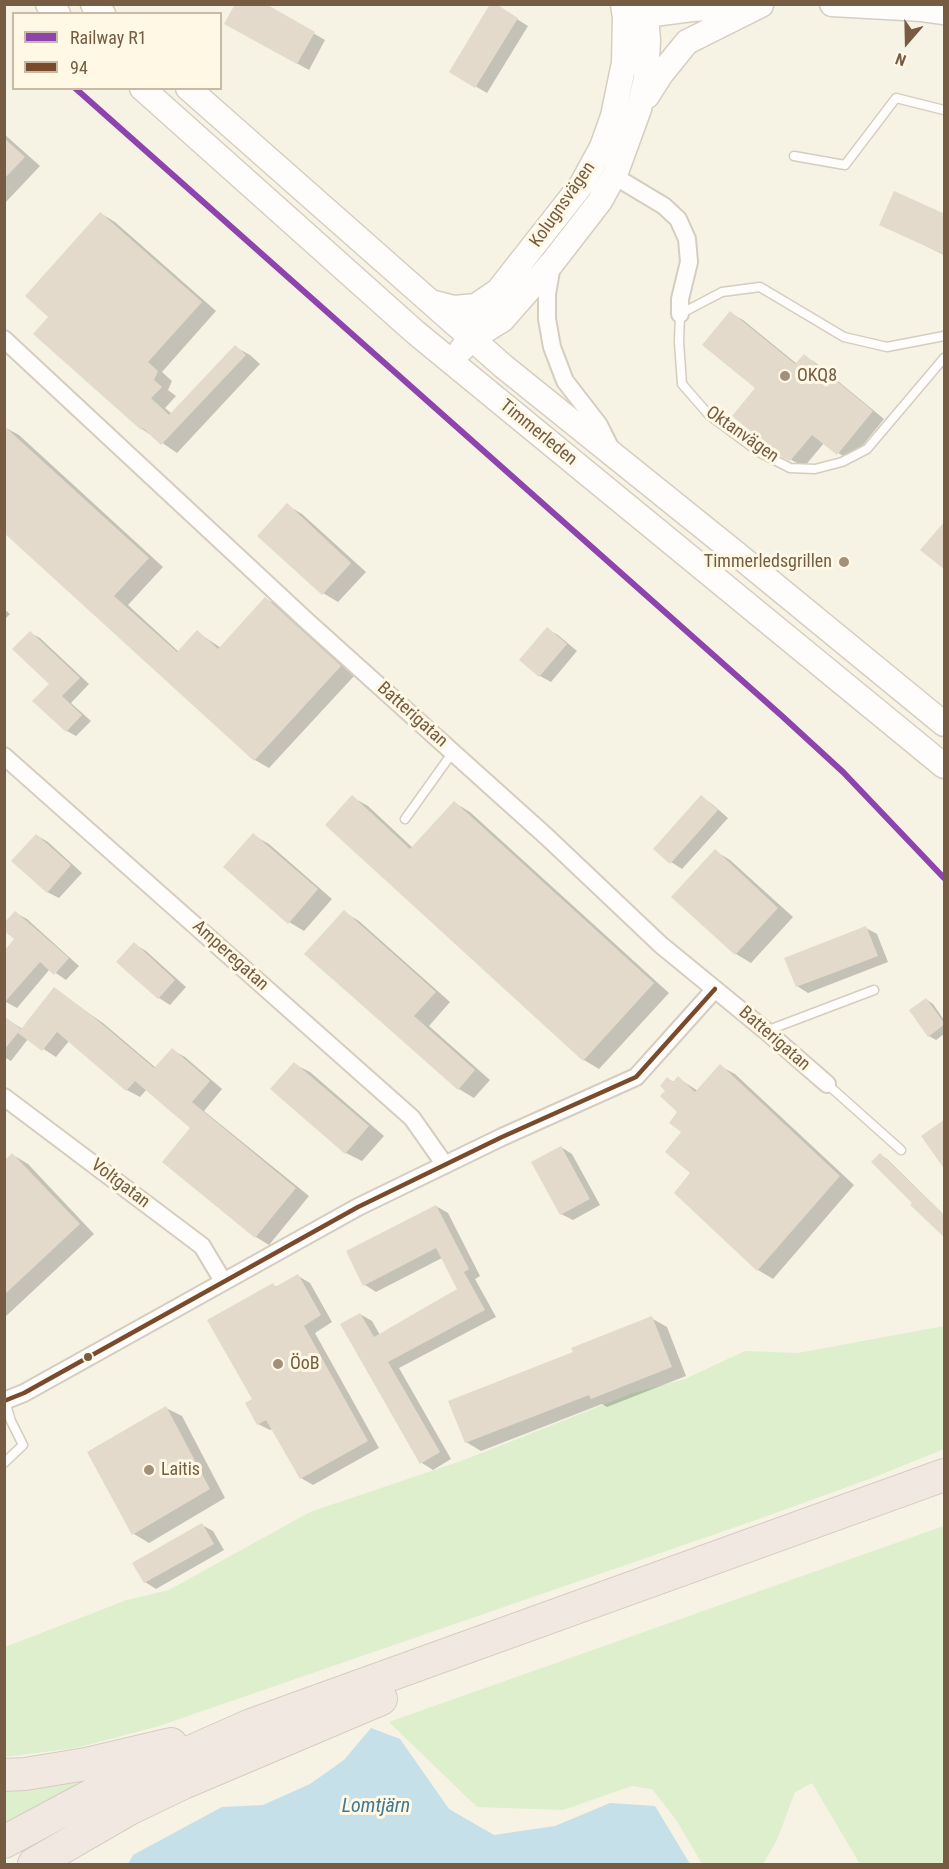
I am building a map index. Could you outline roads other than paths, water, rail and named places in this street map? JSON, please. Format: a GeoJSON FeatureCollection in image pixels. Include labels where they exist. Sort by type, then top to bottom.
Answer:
{"type":"FeatureCollection","features":[{"type":"Feature","properties":{"kind":"highway"},"geometry":{"type":"LineString","coordinates":[[4,1842],[118,1783],[251,1725],[945,1474]]}},
{"type":"Feature","properties":{"kind":"highway"},"geometry":{"type":"LineString","coordinates":[[34,1864],[129,1809],[183,1783],[341,1715],[945,1491]]}},
{"type":"Feature","properties":{"kind":"highway"},"geometry":{"type":"LineString","coordinates":[[4,1775],[25,1774],[86,1764],[251,1725]]}},
{"type":"Feature","properties":{"kind":"main road"},"geometry":{"type":"LineString","coordinates":[[634,11],[769,4]]}},
{"type":"Feature","properties":{"kind":"main road"},"geometry":{"type":"LineString","coordinates":[[832,4],[945,12]]}},
{"type":"Feature","properties":{"kind":"main road","name":"Kolugnsvägen"},"geometry":{"type":"LineString","coordinates":[[639,109],[661,74],[687,42],[761,5]]}},
{"type":"Feature","properties":{"kind":"main road","name":"Kolugnsvägen"},"geometry":{"type":"LineString","coordinates":[[471,339],[502,320],[552,263],[600,201],[614,176],[639,109],[648,58],[634,11]]}},
{"type":"Feature","properties":{"kind":"main road","name":"Kolugnsvägen"},"geometry":{"type":"LineString","coordinates":[[451,361],[471,339],[498,291],[582,184],[602,147],[621,86],[634,11]]}},
{"type":"Feature","properties":{"kind":"main road","name":"Timmerleden"},"geometry":{"type":"LineString","coordinates":[[144,90],[451,361],[945,766]]}},
{"type":"Feature","properties":{"kind":"main road","name":"Timmerleden"},"geometry":{"type":"LineString","coordinates":[[190,90],[471,339],[945,724]]}},
{"type":"Feature","properties":{"kind":"main road","name":"Kolugnsvägen"},"geometry":{"type":"LineString","coordinates":[[429,301],[454,308],[476,306],[498,291]]}},
{"type":"Feature","properties":{"kind":"street","name":"Oktanvägen"},"geometry":{"type":"LineString","coordinates":[[614,176],[664,206],[678,219],[687,239],[689,262],[680,299],[680,314]]}},
{"type":"Feature","properties":{"kind":"street","name":"Kolugnsvägen"},"geometry":{"type":"LineString","coordinates":[[552,263],[547,294],[547,319],[552,347],[565,381],[599,426],[615,458]]}},
{"type":"Feature","properties":{"kind":"street","name":"Batterigatan"},"geometry":{"type":"LineString","coordinates":[[4,339],[308,621],[547,837],[661,945],[766,1030],[827,1084]]}},
{"type":"Feature","properties":{"kind":"street","name":"Amperegatan"},"geometry":{"type":"LineString","coordinates":[[4,756],[412,1118],[445,1165]]}},
{"type":"Feature","properties":{"kind":"street"},"geometry":{"type":"LineString","coordinates":[[5,1401],[24,1393],[358,1207],[636,1077],[715,989]]}},
{"type":"Feature","properties":{"kind":"street","name":"Voltgatan"},"geometry":{"type":"LineString","coordinates":[[4,1097],[202,1246],[224,1281]]}},
{"type":"Feature","properties":{"kind":"lane"},"geometry":{"type":"LineString","coordinates":[[794,156],[845,165],[896,98],[945,110]]}},
{"type":"Feature","properties":{"kind":"lane"},"geometry":{"type":"LineString","coordinates":[[680,314],[722,292],[760,287],[844,337],[887,347],[945,336]]}},
{"type":"Feature","properties":{"kind":"lane","name":"Oktanvägen"},"geometry":{"type":"LineString","coordinates":[[680,314],[681,384],[709,416],[759,452],[790,468],[815,469],[842,462],[867,449],[945,358]]}},
{"type":"Feature","properties":{"kind":"lane"},"geometry":{"type":"LineString","coordinates":[[405,819],[453,752]]}},
{"type":"Feature","properties":{"kind":"lane"},"geometry":{"type":"LineString","coordinates":[[766,1030],[874,990]]}},
{"type":"Feature","properties":{"kind":"lane"},"geometry":{"type":"LineString","coordinates":[[827,1084],[901,1150]]}},
{"type":"Feature","properties":{"kind":"lane"},"geometry":{"type":"LineString","coordinates":[[4,1463],[23,1445],[10,1421],[5,1401]]}},
{"type":"Feature","properties":{"kind":"water","name":"Lomtjärn"},"geometry":{"type":"Polygon","coordinates":[[[371,1728],[400,1739],[449,1809],[494,1835],[555,1826],[610,1803],[655,1806],[690,1864],[128,1864],[133,1855],[222,1807],[263,1805],[310,1784],[344,1760],[371,1728]]]}},
{"type":"Feature","properties":{"kind":"rail line","name":"R1"},"geometry":{"type":"LineString","coordinates":[[77,90],[782,716],[843,772],[944,878]]}},
{"type":"Feature","properties":{"kind":"place","name":"OKQ8"},"geometry":{"type":"Point","coordinates":[785,376]}},
{"type":"Feature","properties":{"kind":"place","name":"Timmerledsgrillen"},"geometry":{"type":"Point","coordinates":[844,562]}},
{"type":"Feature","properties":{"kind":"place","name":"ÖoB"},"geometry":{"type":"Point","coordinates":[278,1364]}},
{"type":"Feature","properties":{"kind":"place","name":"Laitis"},"geometry":{"type":"Point","coordinates":[149,1470]}}]}
